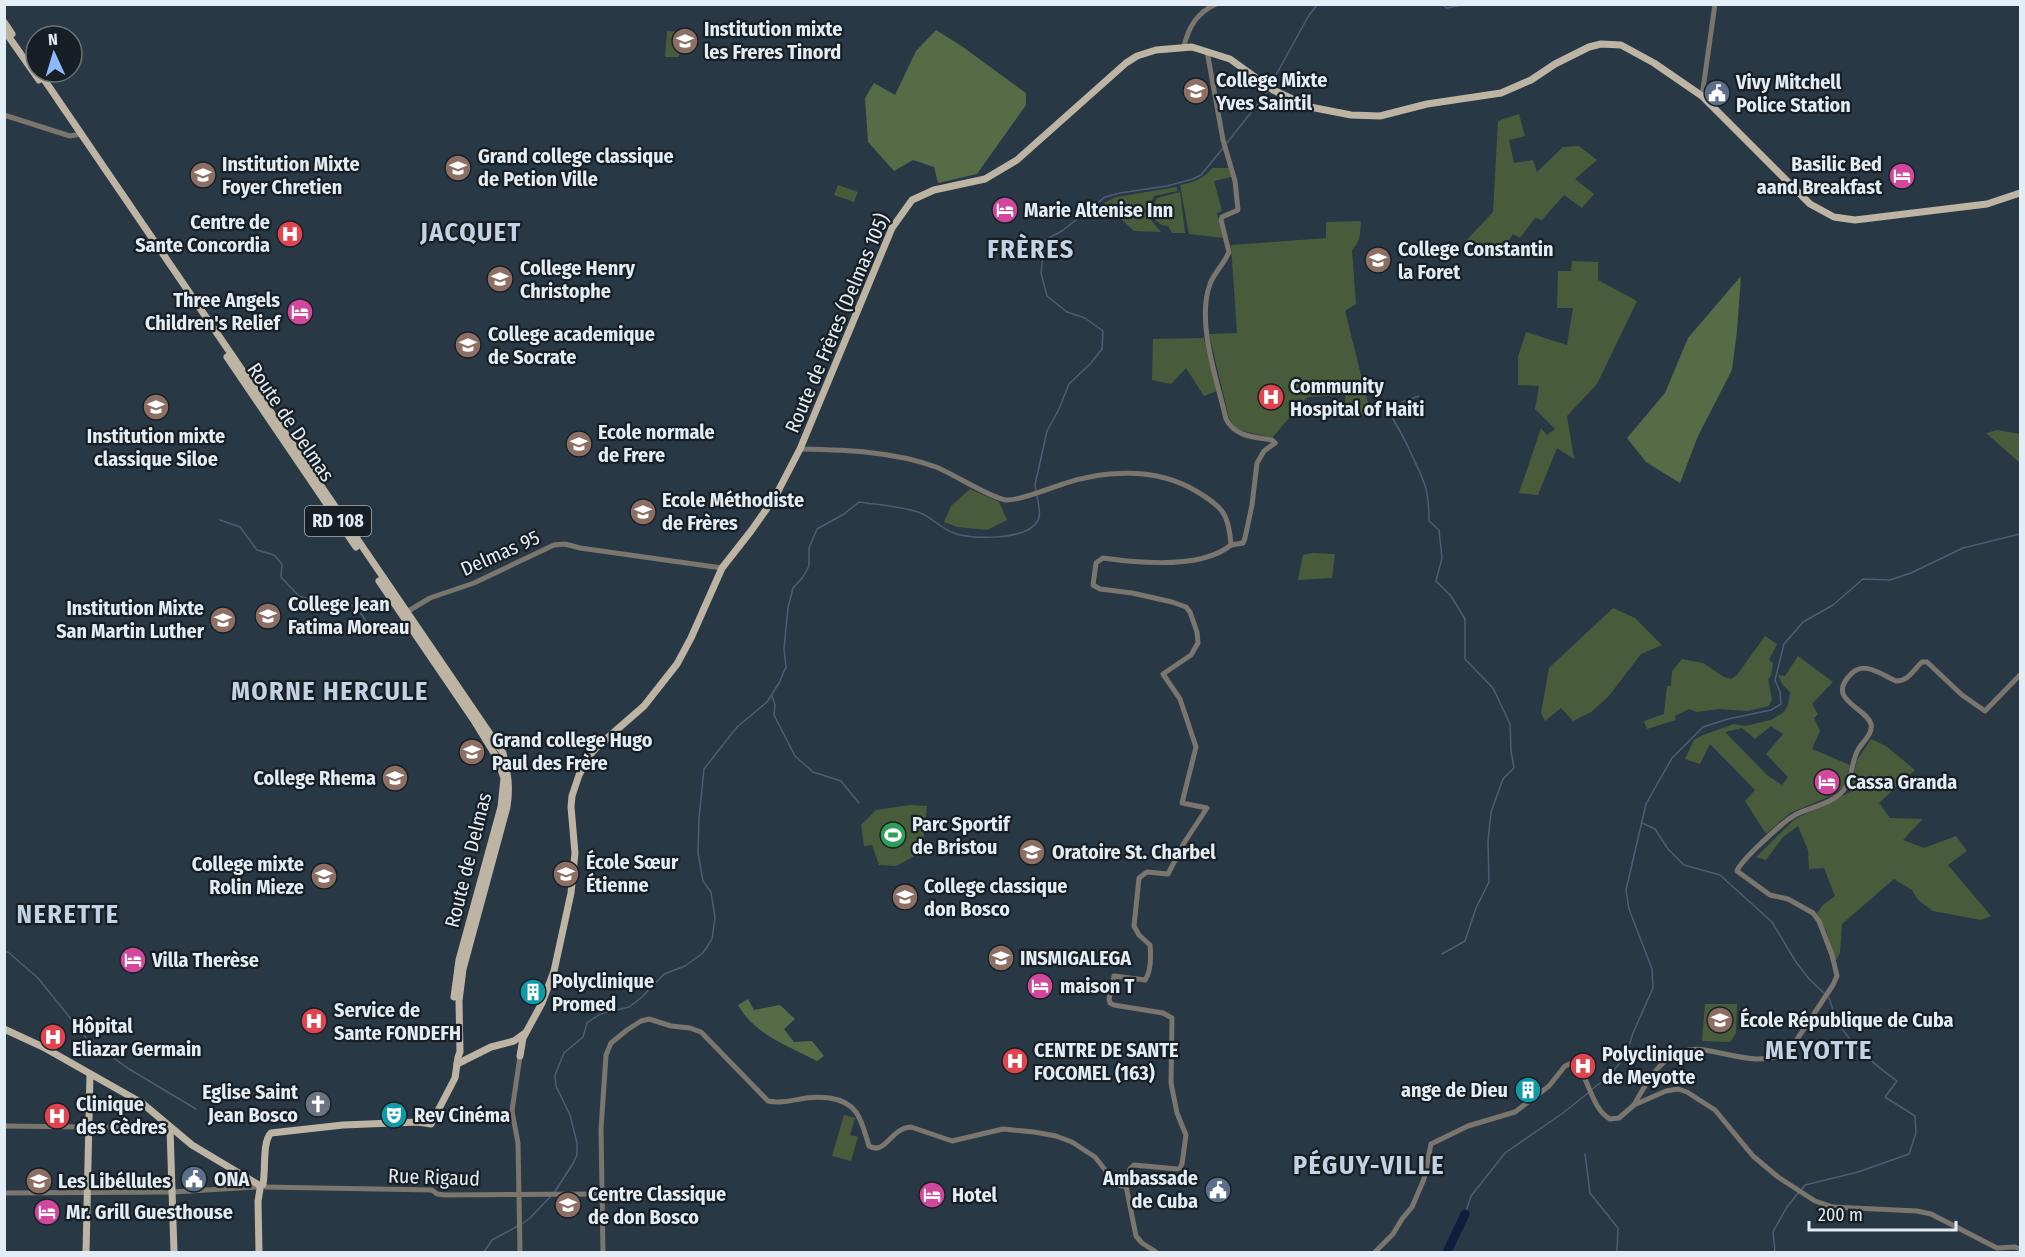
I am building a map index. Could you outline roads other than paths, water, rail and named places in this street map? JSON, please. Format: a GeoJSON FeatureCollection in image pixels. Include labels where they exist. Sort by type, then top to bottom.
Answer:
{"type":"FeatureCollection","features":[{"type":"Feature","properties":{"kind":"main road"},"geometry":{"type":"LineString","coordinates":[[4,22],[24,51]]}},
{"type":"Feature","properties":{"kind":"main road","name":"Route de Delmas"},"geometry":{"type":"LineString","coordinates":[[4,30],[79,135],[404,613],[497,758],[504,778],[501,807],[454,986],[457,1060],[455,1078],[431,1124],[418,1122],[343,1125],[271,1133],[266,1137],[266,1173],[261,1187]]}},
{"type":"Feature","properties":{"kind":"main road","name":"Route de Frères (Delmas 105)"},"geometry":{"type":"LineString","coordinates":[[520,1056],[527,1030],[550,984],[571,893],[575,853],[571,807],[579,774],[597,747],[644,706],[677,664],[722,567],[760,519],[800,449],[891,228],[912,200],[934,190],[985,179],[1017,160],[1126,63],[1148,53],[1184,46],[1192,47],[1230,59],[1273,90],[1310,107],[1351,115],[1380,117],[1427,104],[1508,91],[1577,52],[1601,44],[1622,45],[1654,63],[1702,96],[1798,193],[1820,211],[1834,217],[1855,220],[1987,204],[2020,193]]}},
{"type":"Feature","properties":{"kind":"main road","name":"Route de Delmas"},"geometry":{"type":"LineString","coordinates":[[47,84],[79,135]]}},
{"type":"Feature","properties":{"kind":"main road"},"geometry":{"type":"LineString","coordinates":[[4,1029],[43,1047],[142,1103],[192,1145],[261,1187]]}},
{"type":"Feature","properties":{"kind":"main road"},"geometry":{"type":"LineString","coordinates":[[457,1060],[514,1041],[527,1030]]}},
{"type":"Feature","properties":{"kind":"main road"},"geometry":{"type":"LineString","coordinates":[[509,1043],[519,1050],[520,1056]]}},
{"type":"Feature","properties":{"kind":"main road"},"geometry":{"type":"LineString","coordinates":[[86,1252],[90,1074]]}},
{"type":"Feature","properties":{"kind":"main road"},"geometry":{"type":"LineString","coordinates":[[170,1128],[174,1252]]}},
{"type":"Feature","properties":{"kind":"main road","name":"RD 108"},"geometry":{"type":"LineString","coordinates":[[259,1252],[261,1187]]}},
{"type":"Feature","properties":{"kind":"street"},"geometry":{"type":"LineString","coordinates":[[1184,46],[1195,19],[1216,4]]}},
{"type":"Feature","properties":{"kind":"street"},"geometry":{"type":"LineString","coordinates":[[1702,96],[1715,4]]}},
{"type":"Feature","properties":{"kind":"street"},"geometry":{"type":"LineString","coordinates":[[1156,1252],[1136,1236],[1126,1186],[1130,1169],[1134,1165],[1180,1168],[1186,1135],[1177,1113],[1171,1083],[1172,1018],[1163,1013],[1114,1005],[1109,999],[1114,976],[1145,980],[1148,976],[1150,945],[1139,935],[1134,926],[1139,878],[1147,872],[1168,874],[1184,843],[1207,808],[1182,803],[1196,747],[1180,699],[1163,674],[1191,655],[1198,643],[1197,632],[1190,612],[1186,608],[1172,602],[1100,589],[1093,585],[1096,563],[1103,558],[1164,563],[1216,555],[1231,545],[1243,543],[1252,504],[1257,463],[1264,451],[1275,443],[1272,440],[1238,433],[1229,425],[1207,337],[1204,308],[1209,285],[1229,252],[1221,220],[1222,217],[1238,210],[1235,181],[1223,140],[1207,51]]}},
{"type":"Feature","properties":{"kind":"street"},"geometry":{"type":"LineString","coordinates":[[4,115],[70,136],[79,135]]}},
{"type":"Feature","properties":{"kind":"street"},"geometry":{"type":"LineString","coordinates":[[800,449],[858,452],[907,459],[941,469],[1007,500],[1096,476],[1118,474],[1160,476],[1183,483],[1207,498],[1225,514],[1231,545]]}},
{"type":"Feature","properties":{"kind":"street","name":"Delmas 95"},"geometry":{"type":"LineString","coordinates":[[404,613],[430,598],[474,583],[554,545],[565,544],[722,567]]}},
{"type":"Feature","properties":{"kind":"street"},"geometry":{"type":"LineString","coordinates":[[1634,1106],[1653,1073],[1664,1060],[1676,1052],[1704,1049],[1739,1058],[1755,1059],[1778,1058],[1788,1053],[1833,985],[1837,976],[1832,955],[1819,921],[1813,913],[1788,899],[1770,895],[1737,871],[1748,856],[1793,816],[1828,802],[1840,794],[1848,784],[1853,760],[1871,728],[1865,716],[1847,702],[1843,692],[1848,676],[1855,670],[1869,668],[1900,681],[1907,679],[1922,662],[1927,662],[1962,695],[1985,711],[2020,675]]}},
{"type":"Feature","properties":{"kind":"street"},"geometry":{"type":"LineString","coordinates":[[603,1252],[601,1129],[606,1055],[611,1043],[641,1021],[649,1019],[701,1032],[768,1101],[819,1097],[844,1101],[855,1109],[869,1146],[874,1148],[884,1145],[900,1128],[906,1127],[952,1141],[1003,1130],[1034,1132],[1072,1142],[1095,1157],[1114,1181],[1121,1186],[1126,1186]]}},
{"type":"Feature","properties":{"kind":"street"},"geometry":{"type":"LineString","coordinates":[[520,1056],[512,1111],[518,1143],[520,1252]]}},
{"type":"Feature","properties":{"kind":"street"},"geometry":{"type":"LineString","coordinates":[[1375,1252],[1393,1234],[1412,1207],[1424,1179],[1431,1144],[1468,1126],[1515,1112],[1549,1086],[1566,1065],[1572,1063],[1576,1065],[1583,1077],[1594,1103],[1610,1119],[1619,1118],[1634,1106],[1666,1091],[1678,1089],[1687,1092],[1715,1110],[1753,1156],[1815,1201],[1833,1207],[1917,1211],[1931,1214],[1997,1248],[2020,1249]]}},
{"type":"Feature","properties":{"kind":"street"},"geometry":{"type":"LineString","coordinates":[[4,1126],[170,1128]]}},
{"type":"Feature","properties":{"kind":"street","name":"Rue Rigaud"},"geometry":{"type":"LineString","coordinates":[[4,1193],[173,1192],[261,1187],[432,1190],[437,1194],[445,1195],[603,1194]]}},
{"type":"Feature","properties":{"kind":"waterway"},"geometry":{"type":"LineString","coordinates":[[1271,84],[1309,15],[1318,4]]}},
{"type":"Feature","properties":{"kind":"waterway"},"geometry":{"type":"LineString","coordinates":[[1357,4],[1363,4]]}},
{"type":"Feature","properties":{"kind":"waterway"},"geometry":{"type":"LineString","coordinates":[[1442,4],[1447,8],[1466,4]]}},
{"type":"Feature","properties":{"kind":"waterway"},"geometry":{"type":"LineString","coordinates":[[1226,144],[1268,91]]}},
{"type":"Feature","properties":{"kind":"waterway"},"geometry":{"type":"LineString","coordinates":[[1036,491],[1035,485],[1047,431],[1069,384],[1102,349],[1103,331],[1085,318],[1067,312],[1047,296],[1041,273],[1045,240],[1062,231],[1105,197],[1167,186],[1201,175],[1223,148]]}},
{"type":"Feature","properties":{"kind":"waterway"},"geometry":{"type":"LineString","coordinates":[[1419,396],[1402,402],[1393,419],[1424,483],[1428,499],[1429,521],[1439,530],[1442,558],[1436,581],[1451,596],[1465,619],[1465,659],[1493,688],[1510,724],[1514,768],[1503,779],[1491,812],[1488,841],[1489,882],[1476,908],[1465,941],[1442,954]]}},
{"type":"Feature","properties":{"kind":"waterway"},"geometry":{"type":"LineString","coordinates":[[554,1193],[577,1155],[577,1143],[570,1115],[556,1086],[555,1075],[564,1053],[583,1037],[587,1023],[600,1014],[629,1007],[664,974],[685,966],[703,953],[712,939],[715,918],[711,892],[703,881],[698,853],[704,769],[737,727],[767,702],[779,683],[786,667],[784,649],[788,608],[793,588],[809,566],[809,548],[817,529],[844,514],[859,502],[918,512],[949,531],[962,535],[998,537],[1022,532],[1037,522],[1039,512],[1037,495]]}},
{"type":"Feature","properties":{"kind":"waterway"},"geometry":{"type":"LineString","coordinates":[[220,520],[240,527],[257,550],[274,555],[282,564],[281,577],[299,596],[321,603],[356,606],[366,621],[367,636]]}},
{"type":"Feature","properties":{"kind":"waterway"},"geometry":{"type":"LineString","coordinates":[[1591,1090],[1608,1077],[1626,1056],[1633,1033],[1653,988],[1652,969],[1629,909],[1626,890],[1646,804],[1672,758],[1703,727],[1771,710],[1781,704],[1780,692],[1775,680],[1784,644],[1803,622],[1833,605],[1863,579],[1890,580],[1911,573],[1963,548],[2020,534]]}},
{"type":"Feature","properties":{"kind":"waterway"},"geometry":{"type":"LineString","coordinates":[[772,696],[775,705],[774,715],[795,756],[813,772],[841,781],[859,803]]}},
{"type":"Feature","properties":{"kind":"waterway"},"geometry":{"type":"LineString","coordinates":[[1642,823],[1655,829],[1668,849],[1684,865],[1720,875],[1772,922],[1796,962],[1824,993]]}},
{"type":"Feature","properties":{"kind":"waterway"},"geometry":{"type":"LineString","coordinates":[[4,952],[8,952],[38,978],[87,1039],[129,1069],[196,1109]]}},
{"type":"Feature","properties":{"kind":"waterway"},"geometry":{"type":"LineString","coordinates":[[1802,1189],[1805,1185],[1858,1172],[1909,1154],[1916,1133],[1915,1116],[1885,1097],[1897,1081],[1849,1038],[1842,1029],[1829,998]]}},
{"type":"Feature","properties":{"kind":"waterway"},"geometry":{"type":"LineString","coordinates":[[1465,1214],[1471,1196],[1505,1153],[1588,1093]]}},
{"type":"Feature","properties":{"kind":"waterway"},"geometry":{"type":"LineString","coordinates":[[1585,1154],[1590,1193],[1618,1228],[1617,1252]]}},
{"type":"Feature","properties":{"kind":"waterway"},"geometry":{"type":"LineString","coordinates":[[1775,1252],[1773,1232],[1787,1207],[1799,1192]]}},
{"type":"Feature","properties":{"kind":"waterway"},"geometry":{"type":"LineString","coordinates":[[522,1224],[551,1196]]}},
{"type":"Feature","properties":{"kind":"waterway"},"geometry":{"type":"LineString","coordinates":[[1447,1252],[1465,1214]]}},
{"type":"Feature","properties":{"kind":"waterway"},"geometry":{"type":"LineString","coordinates":[[484,1252],[492,1240],[518,1226]]}},
{"type":"Feature","properties":{"kind":"place","name":"Institution mixte les Freres Tinord"},"geometry":{"type":"Point","coordinates":[685,41]}},
{"type":"Feature","properties":{"kind":"place","name":"College Mixte Yves Saintil"},"geometry":{"type":"Point","coordinates":[1196,91]}},
{"type":"Feature","properties":{"kind":"place","name":"Vivy Mitchell Police Station"},"geometry":{"type":"Point","coordinates":[1717,93]}},
{"type":"Feature","properties":{"kind":"place","name":"Grand college classique de Petion Ville"},"geometry":{"type":"Point","coordinates":[458,168]}},
{"type":"Feature","properties":{"kind":"place","name":"Institution Mixte Foyer Chretien"},"geometry":{"type":"Point","coordinates":[203,175]}},
{"type":"Feature","properties":{"kind":"place","name":"Basilic Bed aand Breakfast"},"geometry":{"type":"Point","coordinates":[1902,176]}},
{"type":"Feature","properties":{"kind":"place","name":"Marie Altenise Inn"},"geometry":{"type":"Point","coordinates":[1005,210]}},
{"type":"Feature","properties":{"kind":"place","name":"Centre de Sante Concordia"},"geometry":{"type":"Point","coordinates":[290,234]}},
{"type":"Feature","properties":{"kind":"place","name":"College Constantin la Foret"},"geometry":{"type":"Point","coordinates":[1378,260]}},
{"type":"Feature","properties":{"kind":"place","name":"College Henry Christophe"},"geometry":{"type":"Point","coordinates":[500,279]}},
{"type":"Feature","properties":{"kind":"place","name":"Three Angels Children's Relief"},"geometry":{"type":"Point","coordinates":[300,312]}},
{"type":"Feature","properties":{"kind":"place","name":"College academique de Socrate"},"geometry":{"type":"Point","coordinates":[468,345]}},
{"type":"Feature","properties":{"kind":"place","name":"Community Hospital of Haiti"},"geometry":{"type":"Point","coordinates":[1271,397]}},
{"type":"Feature","properties":{"kind":"place","name":"Institution mixte classique Siloe"},"geometry":{"type":"Point","coordinates":[156,407]}},
{"type":"Feature","properties":{"kind":"place","name":"Ecole normale de Frere"},"geometry":{"type":"Point","coordinates":[579,444]}},
{"type":"Feature","properties":{"kind":"place","name":"Ecole Méthodiste de Frères"},"geometry":{"type":"Point","coordinates":[643,512]}},
{"type":"Feature","properties":{"kind":"place","name":"College Jean Fatima Moreau"},"geometry":{"type":"Point","coordinates":[268,616]}},
{"type":"Feature","properties":{"kind":"place","name":"Institution Mixte San Martin Luther"},"geometry":{"type":"Point","coordinates":[223,620]}},
{"type":"Feature","properties":{"kind":"place","name":"Grand college Hugo Paul des Frère"},"geometry":{"type":"Point","coordinates":[472,752]}},
{"type":"Feature","properties":{"kind":"place","name":"College Rhema"},"geometry":{"type":"Point","coordinates":[395,778]}},
{"type":"Feature","properties":{"kind":"place","name":"Cassa Granda"},"geometry":{"type":"Point","coordinates":[1827,782]}},
{"type":"Feature","properties":{"kind":"place","name":"Parc Sportif de Bristou"},"geometry":{"type":"Point","coordinates":[893,835]}},
{"type":"Feature","properties":{"kind":"place","name":"Oratoire St. Charbel"},"geometry":{"type":"Point","coordinates":[1032,852]}},
{"type":"Feature","properties":{"kind":"place","name":"École Sœur Étienne"},"geometry":{"type":"Point","coordinates":[566,874]}},
{"type":"Feature","properties":{"kind":"place","name":"College mixte Rolin Mieze"},"geometry":{"type":"Point","coordinates":[324,876]}},
{"type":"Feature","properties":{"kind":"place","name":"College classique don Bosco"},"geometry":{"type":"Point","coordinates":[905,897]}},
{"type":"Feature","properties":{"kind":"place","name":"INSMIGALEGA"},"geometry":{"type":"Point","coordinates":[1001,958]}},
{"type":"Feature","properties":{"kind":"place","name":"Villa Therèse"},"geometry":{"type":"Point","coordinates":[133,960]}},
{"type":"Feature","properties":{"kind":"place","name":"maison T"},"geometry":{"type":"Point","coordinates":[1040,986]}},
{"type":"Feature","properties":{"kind":"place","name":"Polyclinique Promed"},"geometry":{"type":"Point","coordinates":[533,992]}},
{"type":"Feature","properties":{"kind":"place","name":"École République de Cuba"},"geometry":{"type":"Point","coordinates":[1720,1020]}},
{"type":"Feature","properties":{"kind":"place","name":"Service de Sante FONDEFH"},"geometry":{"type":"Point","coordinates":[314,1021]}},
{"type":"Feature","properties":{"kind":"place","name":"Hôpital Eliazar Germain"},"geometry":{"type":"Point","coordinates":[53,1037]}},
{"type":"Feature","properties":{"kind":"place","name":"CENTRE DE SANTE FOCOMEL (163)"},"geometry":{"type":"Point","coordinates":[1015,1061]}},
{"type":"Feature","properties":{"kind":"place","name":"Polyclinique de Meyotte"},"geometry":{"type":"Point","coordinates":[1583,1066]}},
{"type":"Feature","properties":{"kind":"place","name":"ange de Dieu"},"geometry":{"type":"Point","coordinates":[1528,1090]}},
{"type":"Feature","properties":{"kind":"place","name":"Eglise Saint Jean Bosco"},"geometry":{"type":"Point","coordinates":[318,1104]}},
{"type":"Feature","properties":{"kind":"place","name":"Rev Cinéma"},"geometry":{"type":"Point","coordinates":[394,1115]}},
{"type":"Feature","properties":{"kind":"place","name":"Clinique des Cèdres"},"geometry":{"type":"Point","coordinates":[57,1116]}},
{"type":"Feature","properties":{"kind":"place","name":"ONA"},"geometry":{"type":"Point","coordinates":[194,1179]}},
{"type":"Feature","properties":{"kind":"place","name":"Les Libéllules"},"geometry":{"type":"Point","coordinates":[39,1181]}},
{"type":"Feature","properties":{"kind":"place","name":"Ambassade de Cuba"},"geometry":{"type":"Point","coordinates":[1218,1190]}},
{"type":"Feature","properties":{"kind":"place","name":"Hotel"},"geometry":{"type":"Point","coordinates":[932,1195]}},
{"type":"Feature","properties":{"kind":"place","name":"Centre Classique de don Bosco"},"geometry":{"type":"Point","coordinates":[568,1205]}},
{"type":"Feature","properties":{"kind":"place","name":"Mr. Grill Guesthouse"},"geometry":{"type":"Point","coordinates":[47,1212]}},
{"type":"Feature","properties":{"kind":"district","name":"JACQUET"},"geometry":{"type":"Point","coordinates":[471,232]}},
{"type":"Feature","properties":{"kind":"district","name":"FRÈRES"},"geometry":{"type":"Point","coordinates":[1031,249]}},
{"type":"Feature","properties":{"kind":"district","name":"MORNE HERCULE"},"geometry":{"type":"Point","coordinates":[330,691]}},
{"type":"Feature","properties":{"kind":"district","name":"NERETTE"},"geometry":{"type":"Point","coordinates":[68,914]}},
{"type":"Feature","properties":{"kind":"district","name":"MEYOTTE"},"geometry":{"type":"Point","coordinates":[1819,1050]}},
{"type":"Feature","properties":{"kind":"district","name":"PÉGUY-VILLE"},"geometry":{"type":"Point","coordinates":[1369,1165]}}]}
